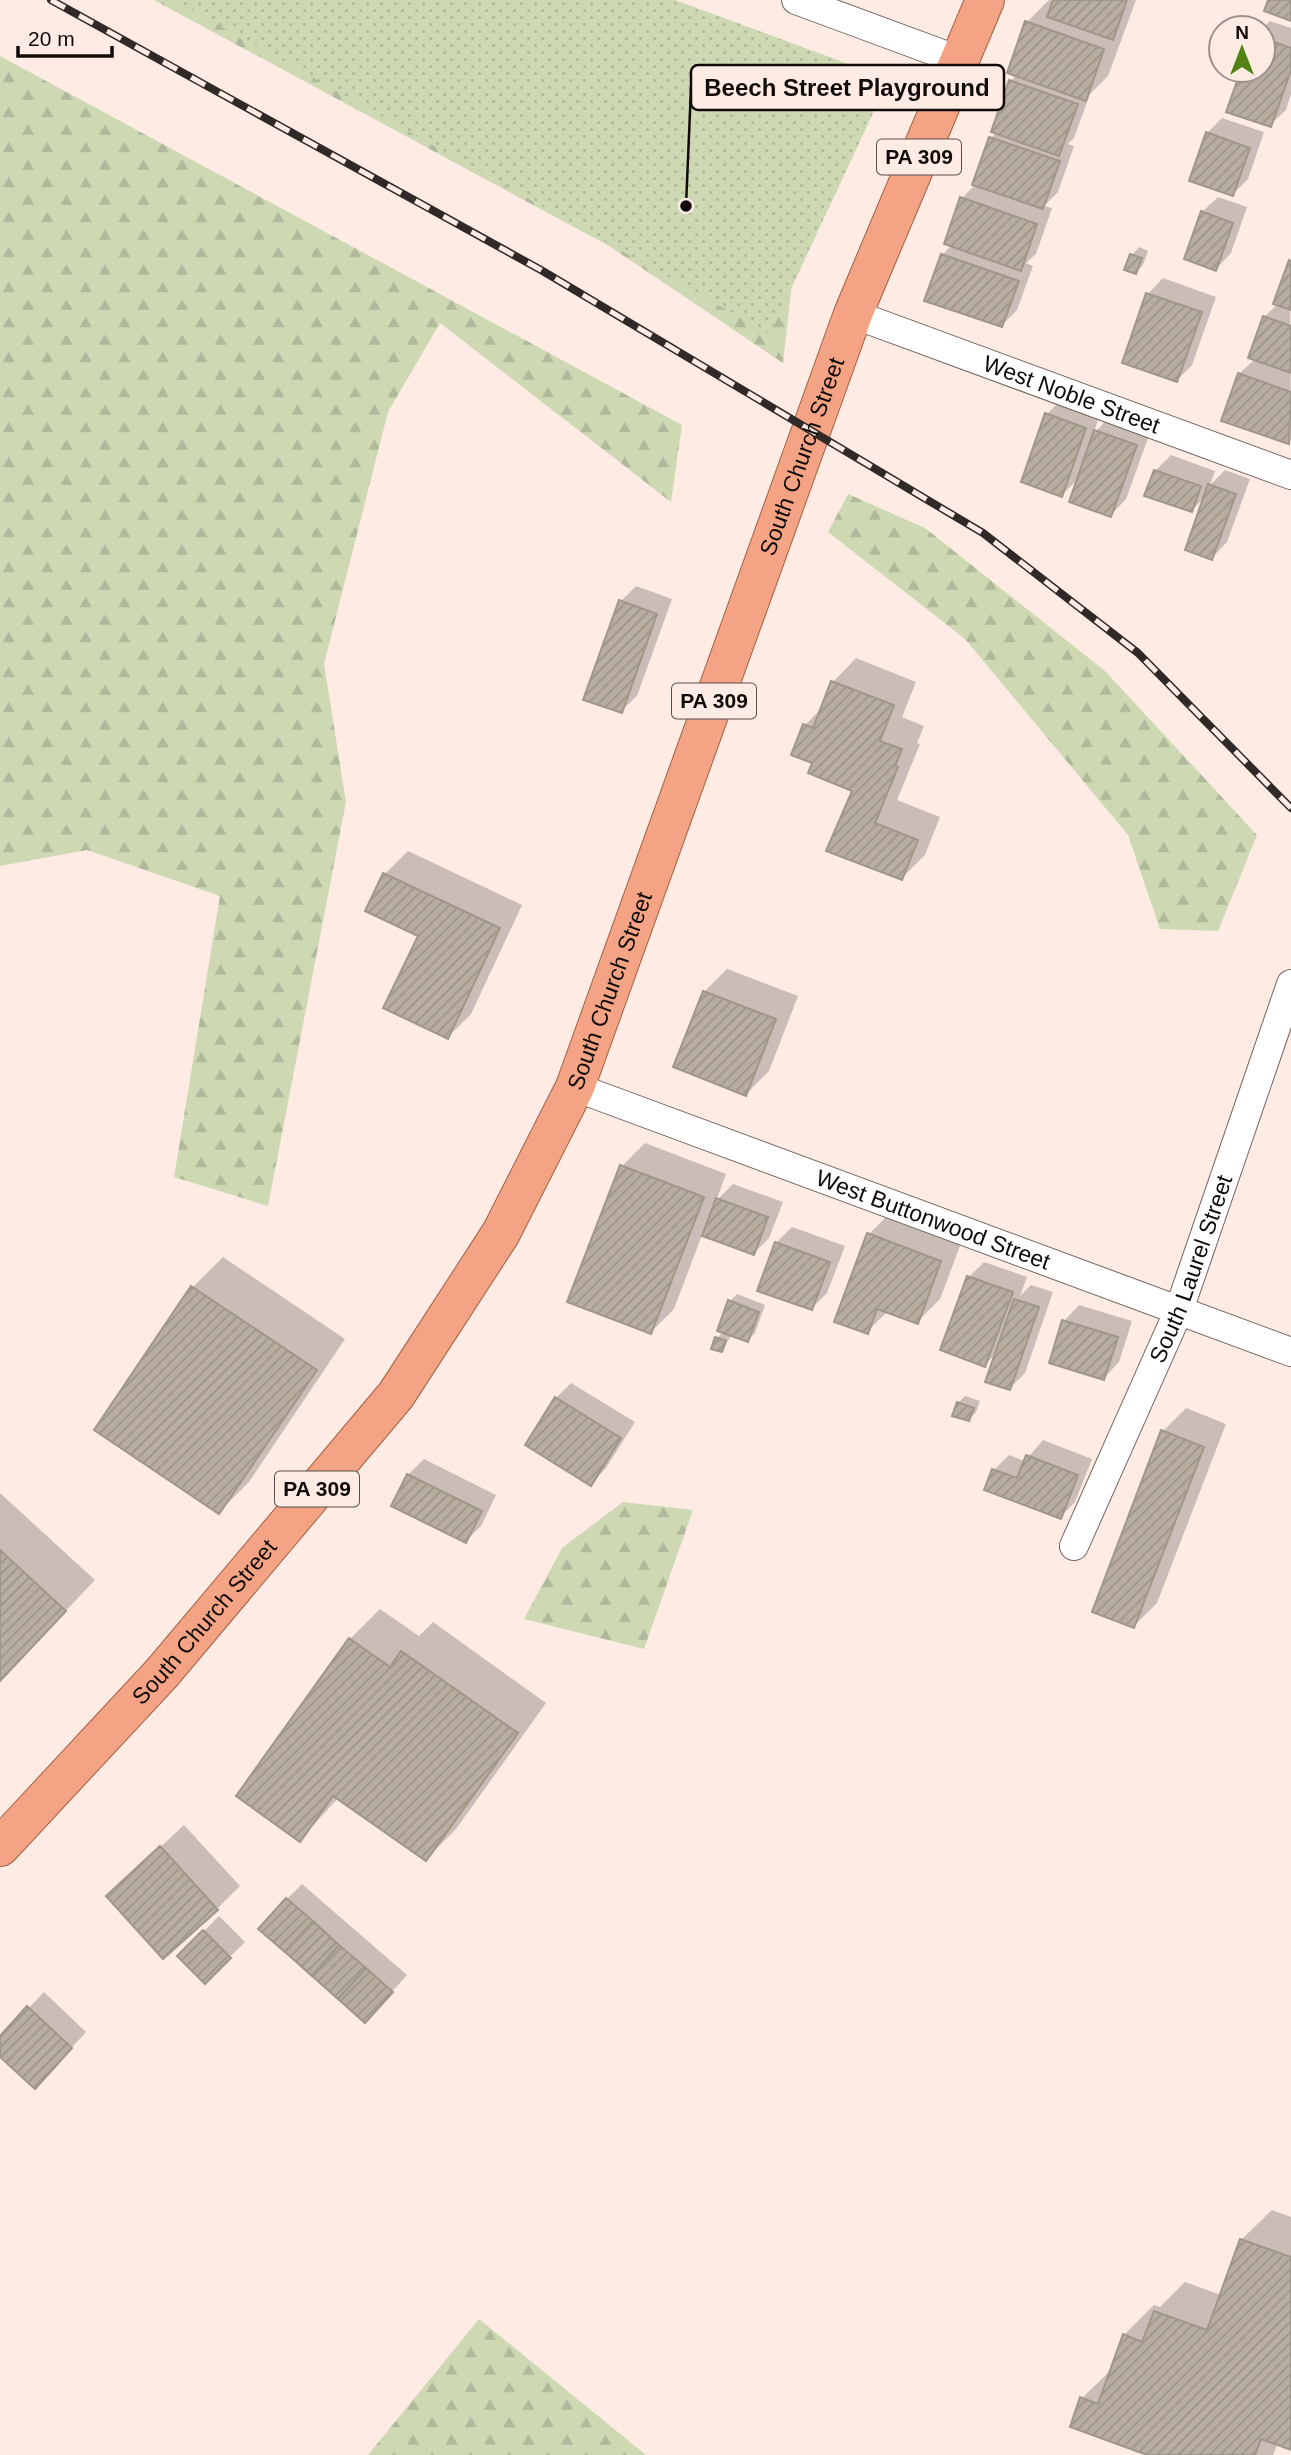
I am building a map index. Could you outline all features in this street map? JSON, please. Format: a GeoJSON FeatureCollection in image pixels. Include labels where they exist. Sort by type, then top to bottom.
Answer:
{"type":"FeatureCollection","features":[{"type":"Feature","properties":{"kind":"highway","name":"South Church Street"},"geometry":{"type":"LineString","coordinates":[[0,1847],[162,1673],[396,1395],[501,1233],[575,1087],[853,314],[985,0]]}},
{"type":"Feature","properties":{"kind":"street"},"geometry":{"type":"LineString","coordinates":[[796,0],[961,61]]}},
{"type":"Feature","properties":{"kind":"street","name":"West Noble Street"},"geometry":{"type":"LineString","coordinates":[[853,314],[1291,475]]}},
{"type":"Feature","properties":{"kind":"street","name":"South Laurel Street"},"geometry":{"type":"LineString","coordinates":[[1074,1546],[1179,1310],[1291,984]]}},
{"type":"Feature","properties":{"kind":"street","name":"West Buttonwood Street"},"geometry":{"type":"LineString","coordinates":[[575,1087],[1291,1352]]}},
{"type":"Feature","properties":{"kind":"green space"},"geometry":{"type":"Polygon","coordinates":[[[154,0],[217,0],[794,265],[783,363],[609,246],[154,0]]]}},
{"type":"Feature","properties":{"kind":"green space"},"geometry":{"type":"Polygon","coordinates":[[[174,0],[675,0],[889,79],[770,334],[174,0]]]}},
{"type":"Feature","properties":{"kind":"green space"},"geometry":{"type":"Polygon","coordinates":[[[0,56],[682,425],[671,502],[440,323],[388,412],[324,664],[346,802],[268,1206],[174,1177],[220,896],[87,850],[0,866],[0,56]]]}},
{"type":"Feature","properties":{"kind":"green space"},"geometry":{"type":"Polygon","coordinates":[[[848,494],[925,528],[1105,671],[1257,835],[1218,931],[1160,929],[1128,835],[965,639],[828,532],[848,494]]]}},
{"type":"Feature","properties":{"kind":"green space"},"geometry":{"type":"Polygon","coordinates":[[[623,1502],[693,1510],[644,1649],[524,1619],[562,1548],[623,1502]]]}},
{"type":"Feature","properties":{"kind":"green space"},"geometry":{"type":"Polygon","coordinates":[[[479,2319],[646,2455],[368,2455],[479,2319]]]}},
{"type":"Feature","properties":{"kind":"building"},"geometry":{"type":"Polygon","coordinates":[[[1053,0],[1127,0],[1113,40],[1047,17],[1053,0]]]}},
{"type":"Feature","properties":{"kind":"building"},"geometry":{"type":"Polygon","coordinates":[[[1268,0],[1291,0],[1291,21],[1264,11],[1268,0]]]}},
{"type":"Feature","properties":{"kind":"building"},"geometry":{"type":"Polygon","coordinates":[[[1025,21],[1104,49],[1086,101],[1007,73],[1025,21]]]}},
{"type":"Feature","properties":{"kind":"building"},"geometry":{"type":"Polygon","coordinates":[[[1277,43],[1291,48],[1291,70],[1271,127],[1226,112],[1236,84],[1277,84],[1277,43]]]}},
{"type":"Feature","properties":{"kind":"building"},"geometry":{"type":"Polygon","coordinates":[[[1009,80],[1078,104],[1059,156],[991,132],[1009,80]]]}},
{"type":"Feature","properties":{"kind":"building"},"geometry":{"type":"Polygon","coordinates":[[[1206,132],[1250,148],[1233,196],[1189,181],[1206,132]]]}},
{"type":"Feature","properties":{"kind":"building"},"geometry":{"type":"Polygon","coordinates":[[[989,137],[1060,161],[1043,209],[972,185],[989,137]]]}},
{"type":"Feature","properties":{"kind":"building"},"geometry":{"type":"Polygon","coordinates":[[[960,197],[1037,224],[1021,271],[944,244],[960,197]]]}},
{"type":"Feature","properties":{"kind":"building"},"geometry":{"type":"Polygon","coordinates":[[[1201,211],[1233,223],[1216,271],[1184,259],[1201,211]]]}},
{"type":"Feature","properties":{"kind":"building"},"geometry":{"type":"Polygon","coordinates":[[[941,254],[1019,281],[1002,327],[924,301],[941,254]]]}},
{"type":"Feature","properties":{"kind":"building"},"geometry":{"type":"Polygon","coordinates":[[[1130,254],[1142,258],[1136,274],[1124,270],[1130,254]]]}},
{"type":"Feature","properties":{"kind":"building"},"geometry":{"type":"Polygon","coordinates":[[[1289,260],[1291,261],[1291,310],[1273,304],[1289,260]]]}},
{"type":"Feature","properties":{"kind":"building"},"geometry":{"type":"Polygon","coordinates":[[[1146,293],[1202,312],[1177,382],[1122,363],[1146,293]]]}},
{"type":"Feature","properties":{"kind":"building"},"geometry":{"type":"Polygon","coordinates":[[[1263,316],[1291,326],[1291,373],[1248,358],[1263,316]]]}},
{"type":"Feature","properties":{"kind":"building"},"geometry":{"type":"Polygon","coordinates":[[[1238,373],[1291,392],[1289,444],[1221,421],[1238,373]]]}},
{"type":"Feature","properties":{"kind":"building"},"geometry":{"type":"Polygon","coordinates":[[[1045,413],[1086,428],[1062,497],[1021,482],[1045,413]]]}},
{"type":"Feature","properties":{"kind":"building"},"geometry":{"type":"Polygon","coordinates":[[[1094,430],[1137,445],[1111,517],[1069,502],[1094,430]]]}},
{"type":"Feature","properties":{"kind":"building"},"geometry":{"type":"Polygon","coordinates":[[[1154,470],[1201,486],[1192,512],[1144,496],[1154,470]]]}},
{"type":"Feature","properties":{"kind":"building"},"geometry":{"type":"Polygon","coordinates":[[[1208,484],[1236,494],[1212,560],[1185,550],[1208,484]]]}},
{"type":"Feature","properties":{"kind":"building"},"geometry":{"type":"Polygon","coordinates":[[[619,600],[657,614],[622,713],[583,700],[619,600]]]}},
{"type":"Feature","properties":{"kind":"building"},"geometry":{"type":"Polygon","coordinates":[[[831,681],[894,705],[880,741],[902,749],[895,766],[898,767],[875,823],[918,840],[902,880],[826,851],[852,791],[808,773],[812,763],[791,755],[803,724],[813,728],[831,681]]]}},
{"type":"Feature","properties":{"kind":"building"},"geometry":{"type":"Polygon","coordinates":[[[383,873],[500,928],[448,1039],[383,1008],[418,936],[365,911],[383,873]]]}},
{"type":"Feature","properties":{"kind":"building"},"geometry":{"type":"Polygon","coordinates":[[[703,991],[776,1019],[746,1096],[673,1067],[703,991]]]}},
{"type":"Feature","properties":{"kind":"building"},"geometry":{"type":"Polygon","coordinates":[[[620,1165],[704,1197],[651,1334],[567,1302],[620,1165]]]}},
{"type":"Feature","properties":{"kind":"building"},"geometry":{"type":"Polygon","coordinates":[[[716,1198],[768,1217],[754,1255],[702,1236],[716,1198]]]}},
{"type":"Feature","properties":{"kind":"building"},"geometry":{"type":"Polygon","coordinates":[[[867,1233],[941,1261],[918,1324],[877,1309],[868,1334],[834,1322],[867,1233]]]}},
{"type":"Feature","properties":{"kind":"building"},"geometry":{"type":"Polygon","coordinates":[[[775,1242],[830,1262],[812,1310],[757,1291],[775,1242]]]}},
{"type":"Feature","properties":{"kind":"building"},"geometry":{"type":"Polygon","coordinates":[[[967,1276],[1013,1292],[985,1367],[940,1350],[967,1276]]]}},
{"type":"Feature","properties":{"kind":"building"},"geometry":{"type":"Polygon","coordinates":[[[191,1286],[317,1370],[219,1514],[94,1430],[191,1286]]]}},
{"type":"Feature","properties":{"kind":"building"},"geometry":{"type":"Polygon","coordinates":[[[1014,1299],[1039,1307],[1010,1390],[985,1382],[1014,1299]]]}},
{"type":"Feature","properties":{"kind":"building"},"geometry":{"type":"Polygon","coordinates":[[[728,1300],[759,1312],[748,1342],[717,1331],[728,1300]]]}},
{"type":"Feature","properties":{"kind":"building"},"geometry":{"type":"Polygon","coordinates":[[[1062,1320],[1118,1337],[1104,1380],[1049,1363],[1062,1320]]]}},
{"type":"Feature","properties":{"kind":"building"},"geometry":{"type":"Polygon","coordinates":[[[715,1337],[726,1341],[722,1352],[711,1349],[715,1337]]]}},
{"type":"Feature","properties":{"kind":"building"},"geometry":{"type":"Polygon","coordinates":[[[555,1397],[621,1438],[591,1486],[525,1445],[555,1397]]]}},
{"type":"Feature","properties":{"kind":"building"},"geometry":{"type":"Polygon","coordinates":[[[957,1402],[974,1408],[969,1421],[952,1416],[957,1402]]]}},
{"type":"Feature","properties":{"kind":"building"},"geometry":{"type":"Polygon","coordinates":[[[1161,1430],[1204,1447],[1134,1628],[1092,1612],[1161,1430]]]}},
{"type":"Feature","properties":{"kind":"building"},"geometry":{"type":"Polygon","coordinates":[[[1026,1455],[1078,1475],[1061,1519],[984,1490],[992,1469],[1017,1478],[1026,1455]]]}},
{"type":"Feature","properties":{"kind":"building"},"geometry":{"type":"Polygon","coordinates":[[[407,1474],[482,1511],[466,1543],[391,1506],[407,1474]]]}},
{"type":"Feature","properties":{"kind":"building"},"geometry":{"type":"Polygon","coordinates":[[[0,1550],[66,1611],[0,1681],[0,1550]]]}},
{"type":"Feature","properties":{"kind":"building"},"geometry":{"type":"Polygon","coordinates":[[[349,1638],[390,1667],[401,1651],[518,1733],[426,1861],[333,1796],[300,1842],[236,1796],[349,1638]]]}},
{"type":"Feature","properties":{"kind":"building"},"geometry":{"type":"Polygon","coordinates":[[[160,1846],[218,1910],[163,1959],[106,1896],[160,1846]]]}},
{"type":"Feature","properties":{"kind":"building"},"geometry":{"type":"Polygon","coordinates":[[[286,1898],[313,1921],[285,1952],[258,1929],[286,1898]]]}},
{"type":"Feature","properties":{"kind":"building"},"geometry":{"type":"Polygon","coordinates":[[[313,1921],[339,1945],[312,1976],[285,1952],[313,1921]]]}},
{"type":"Feature","properties":{"kind":"building"},"geometry":{"type":"Polygon","coordinates":[[[203,1930],[231,1958],[205,1984],[177,1956],[203,1930]]]}},
{"type":"Feature","properties":{"kind":"building"},"geometry":{"type":"Polygon","coordinates":[[[339,1945],[366,1968],[338,1999],[312,1976],[339,1945]]]}},
{"type":"Feature","properties":{"kind":"building"},"geometry":{"type":"Polygon","coordinates":[[[366,1968],[393,1992],[365,2023],[338,1999],[366,1968]]]}},
{"type":"Feature","properties":{"kind":"building"},"geometry":{"type":"Polygon","coordinates":[[[27,2006],[72,2048],[35,2089],[0,2057],[0,2036],[27,2006]]]}},
{"type":"Feature","properties":{"kind":"building"},"geometry":{"type":"Polygon","coordinates":[[[1240,2239],[1291,2257],[1291,2450],[1261,2439],[1255,2455],[1147,2455],[1070,2427],[1080,2397],[1098,2404],[1123,2334],[1142,2342],[1154,2311],[1207,2330],[1240,2239]]]}},
{"type":"Feature","properties":{"kind":"railway"},"geometry":{"type":"LineString","coordinates":[[51,0],[541,270],[983,533],[1138,653],[1291,808]]}},
{"type":"Feature","properties":{"kind":"place","name":"Beech Street Playground"},"geometry":{"type":"Point","coordinates":[686,206]}}]}
